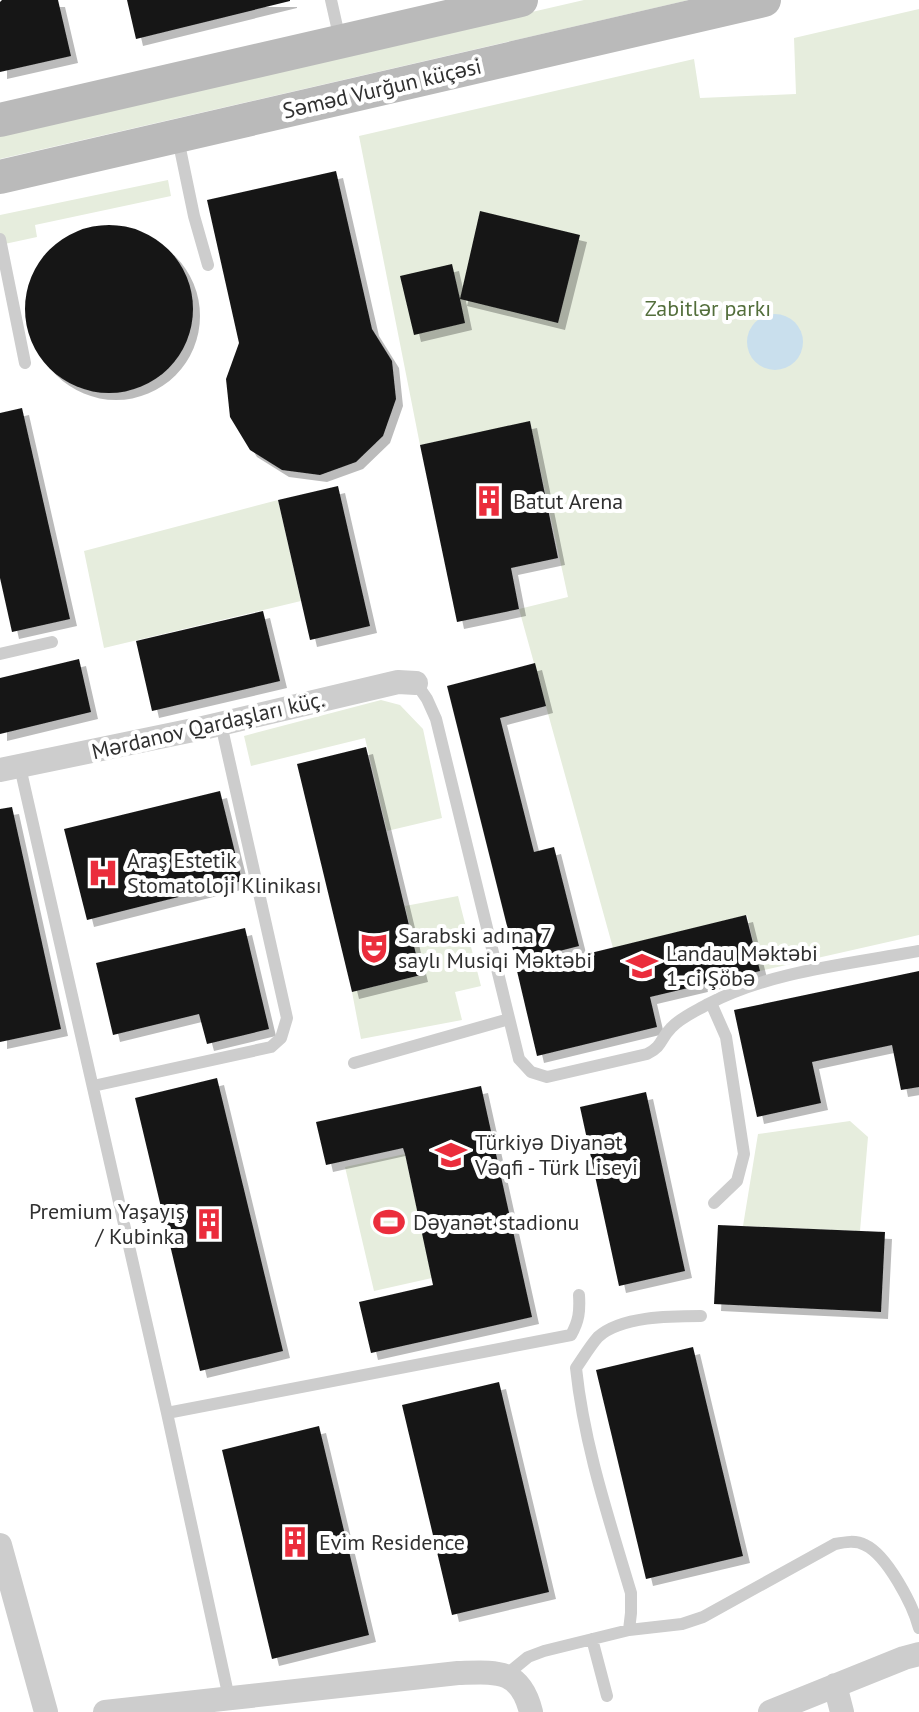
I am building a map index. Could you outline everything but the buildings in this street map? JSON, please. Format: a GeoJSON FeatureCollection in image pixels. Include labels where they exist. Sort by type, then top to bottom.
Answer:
{"type":"FeatureCollection","features":[{"type":"Feature","properties":{"kind":"main road"},"geometry":{"type":"LineString","coordinates":[[0,120],[521,0]]}},
{"type":"Feature","properties":{"kind":"main road","name":"Səməd Vurğun küçəsi"},"geometry":{"type":"LineString","coordinates":[[0,177],[764,0]]}},
{"type":"Feature","properties":{"kind":"street","name":"Mərdanov Qardaşları küç."},"geometry":{"type":"LineString","coordinates":[[10,768],[221,724],[398,682],[416,683]]}},
{"type":"Feature","properties":{"kind":"street"},"geometry":{"type":"LineString","coordinates":[[0,1545],[46,1712]]}},
{"type":"Feature","properties":{"kind":"street"},"geometry":{"type":"LineString","coordinates":[[770,1712],[919,1654]]}},
{"type":"Feature","properties":{"kind":"street"},"geometry":{"type":"LineString","coordinates":[[105,1712],[458,1673],[491,1672],[506,1675],[518,1683],[528,1699],[531,1712]]}},
{"type":"Feature","properties":{"kind":"street"},"geometry":{"type":"LineString","coordinates":[[835,1685],[842,1712]]}},
{"type":"Feature","properties":{"kind":"lane"},"geometry":{"type":"LineString","coordinates":[[331,0],[341,43]]}},
{"type":"Feature","properties":{"kind":"lane"},"geometry":{"type":"LineString","coordinates":[[178,136],[194,216],[208,265]]}},
{"type":"Feature","properties":{"kind":"lane"},"geometry":{"type":"LineString","coordinates":[[0,239],[25,363]]}},
{"type":"Feature","properties":{"kind":"lane"},"geometry":{"type":"LineString","coordinates":[[0,654],[52,642]]}},
{"type":"Feature","properties":{"kind":"lane"},"geometry":{"type":"LineString","coordinates":[[416,683],[436,719],[519,1059],[531,1072],[547,1077],[647,1054],[657,1049],[670,1029],[681,1020],[745,989],[787,976],[919,951]]}},
{"type":"Feature","properties":{"kind":"lane"},"geometry":{"type":"LineString","coordinates":[[93,1086],[271,1047],[281,1038],[287,1018],[221,724]]}},
{"type":"Feature","properties":{"kind":"lane"},"geometry":{"type":"LineString","coordinates":[[10,768],[93,1086],[229,1698]]}},
{"type":"Feature","properties":{"kind":"lane"},"geometry":{"type":"LineString","coordinates":[[711,1003],[726,1037],[744,1154],[737,1181],[714,1203]]}},
{"type":"Feature","properties":{"kind":"lane"},"geometry":{"type":"LineString","coordinates":[[354,1063],[509,1019]]}},
{"type":"Feature","properties":{"kind":"lane"},"geometry":{"type":"LineString","coordinates":[[167,1413],[571,1335],[580,1314],[579,1295]]}},
{"type":"Feature","properties":{"kind":"lane"},"geometry":{"type":"LineString","coordinates":[[629,1630],[631,1593],[590,1449],[579,1400],[576,1368],[599,1336],[626,1323],[658,1317],[701,1316]]}},
{"type":"Feature","properties":{"kind":"lane"},"geometry":{"type":"LineString","coordinates":[[506,1675],[528,1657],[544,1651],[629,1630],[682,1624],[703,1617],[835,1544],[847,1542],[863,1543],[877,1552],[906,1595],[919,1628]]}},
{"type":"Feature","properties":{"kind":"lane"},"geometry":{"type":"LineString","coordinates":[[592,1639],[607,1696]]}},
{"type":"Feature","properties":{"kind":"green space"},"geometry":{"type":"Polygon","coordinates":[[[584,0],[689,0],[0,159],[0,134],[584,0]]]}},
{"type":"Feature","properties":{"kind":"green space","name":"Zabitlər parkı"},"geometry":{"type":"Polygon","coordinates":[[[919,9],[919,935],[760,971],[747,915],[613,948],[519,609],[568,597],[530,422],[420,445],[359,136],[694,59],[700,98],[796,94],[794,38],[919,9]]]}},
{"type":"Feature","properties":{"kind":"green space"},"geometry":{"type":"Polygon","coordinates":[[[168,180],[171,196],[35,225],[37,237],[0,245],[0,215],[168,180]]]}},
{"type":"Feature","properties":{"kind":"green space"},"geometry":{"type":"Polygon","coordinates":[[[278,500],[301,601],[104,648],[84,551],[278,500]]]}},
{"type":"Feature","properties":{"kind":"green space"},"geometry":{"type":"Polygon","coordinates":[[[381,700],[400,705],[423,729],[442,818],[387,831],[365,738],[251,766],[244,736],[381,700]]]}},
{"type":"Feature","properties":{"kind":"green space"},"geometry":{"type":"Polygon","coordinates":[[[458,896],[481,986],[455,992],[462,1020],[361,1039],[352,992],[421,975],[405,906],[458,896]]]}},
{"type":"Feature","properties":{"kind":"green space"},"geometry":{"type":"Polygon","coordinates":[[[850,1121],[868,1137],[860,1231],[743,1226],[758,1134],[850,1121]]]}},
{"type":"Feature","properties":{"kind":"green space","name":"Dəyanət stadionu"},"geometry":{"type":"Polygon","coordinates":[[[405,1154],[432,1278],[374,1291],[345,1167],[405,1154]]]}},
{"type":"Feature","properties":{"kind":"water"},"geometry":{"type":"Polygon","coordinates":[[[775,314],[795,322],[803,342],[795,362],[775,370],[755,362],[747,342],[755,322],[775,314]]]}},
{"type":"Feature","properties":{"kind":"place","name":"Batut Arena"},"geometry":{"type":"Point","coordinates":[489,501]}},
{"type":"Feature","properties":{"kind":"place","name":"Araş Estetik Stomatoloji Klinikası"},"geometry":{"type":"Point","coordinates":[103,873]}},
{"type":"Feature","properties":{"kind":"place","name":"Sarabski adına 7 saylı Musiqi Məktəbi"},"geometry":{"type":"Point","coordinates":[374,948]}},
{"type":"Feature","properties":{"kind":"place","name":"Landau Məktəbi 1-ci Şöbə"},"geometry":{"type":"Point","coordinates":[642,966]}},
{"type":"Feature","properties":{"kind":"place","name":"Türkiyə Diyanət Vəqfi - Türk Liseyi"},"geometry":{"type":"Point","coordinates":[451,1155]}},
{"type":"Feature","properties":{"kind":"place","name":"Dəyanət stadionu"},"geometry":{"type":"Point","coordinates":[389,1222]}},
{"type":"Feature","properties":{"kind":"place","name":"Premium Yaşayış / Kubinka"},"geometry":{"type":"Point","coordinates":[209,1224]}},
{"type":"Feature","properties":{"kind":"place","name":"Evim Residence"},"geometry":{"type":"Point","coordinates":[295,1542]}}]}
